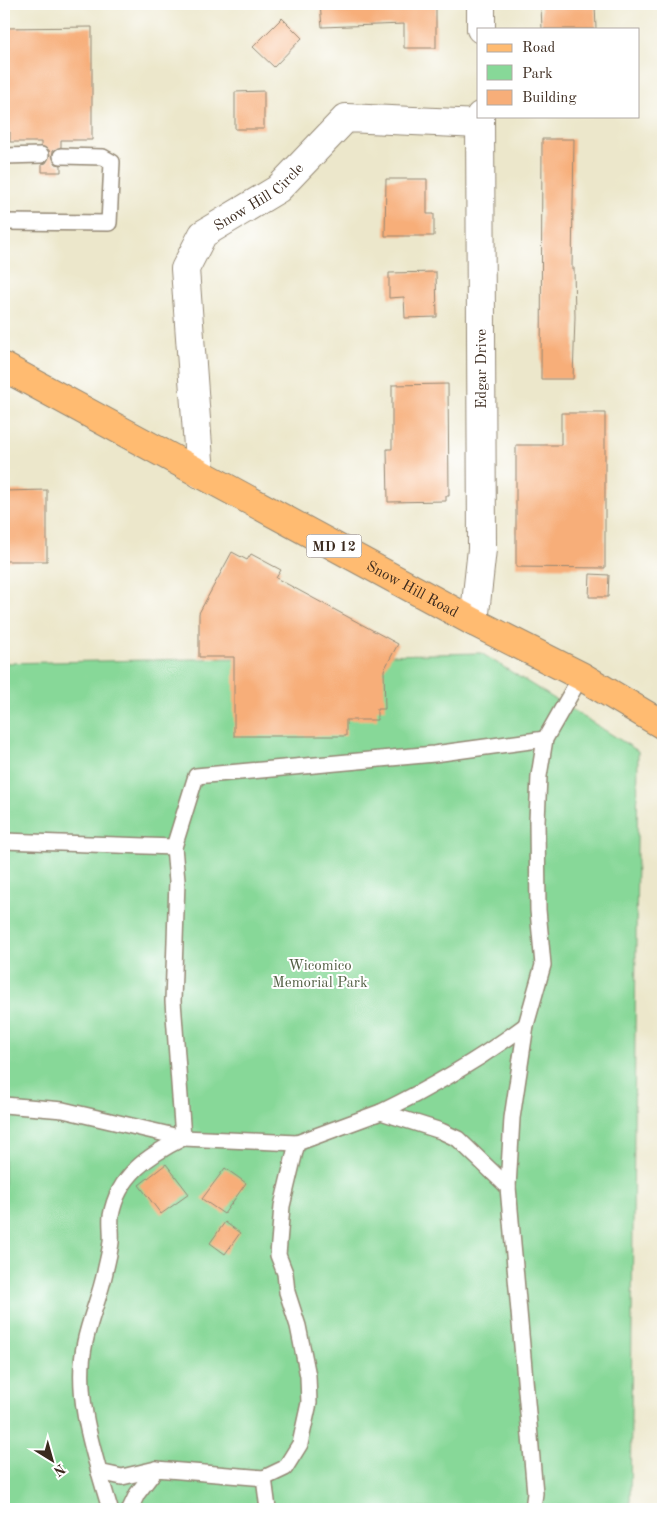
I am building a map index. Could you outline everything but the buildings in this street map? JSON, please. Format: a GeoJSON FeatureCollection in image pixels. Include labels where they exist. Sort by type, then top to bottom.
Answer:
{"type":"FeatureCollection","features":[{"type":"Feature","properties":{"kind":"main road","name":"Snow Hill Road"},"geometry":{"type":"LineString","coordinates":[[4,367],[474,622],[581,676],[663,725]]}},
{"type":"Feature","properties":{"kind":"street"},"geometry":{"type":"LineString","coordinates":[[481,4],[481,28]]}},
{"type":"Feature","properties":{"kind":"street","name":"Snow Hill Circle"},"geometry":{"type":"LineString","coordinates":[[200,474],[185,269],[204,234],[278,189],[346,118],[480,120]]}},
{"type":"Feature","properties":{"kind":"street","name":"Edgar Drive"},"geometry":{"type":"LineString","coordinates":[[474,622],[482,549],[480,120]]}},
{"type":"Feature","properties":{"kind":"lane"},"geometry":{"type":"LineString","coordinates":[[4,156],[42,155]]}},
{"type":"Feature","properties":{"kind":"lane"},"geometry":{"type":"LineString","coordinates":[[4,222],[109,222],[112,162],[103,157],[61,156]]}},
{"type":"Feature","properties":{"kind":"lane"},"geometry":{"type":"LineString","coordinates":[[533,1509],[535,1493],[508,1187],[512,1118],[526,1025],[543,965],[538,910],[537,821],[544,739],[581,676]]}},
{"type":"Feature","properties":{"kind":"lane"},"geometry":{"type":"LineString","coordinates":[[182,1138],[173,1001],[177,881],[174,847],[196,776],[434,754],[544,739]]}},
{"type":"Feature","properties":{"kind":"lane"},"geometry":{"type":"LineString","coordinates":[[4,841],[174,847]]}},
{"type":"Feature","properties":{"kind":"lane"},"geometry":{"type":"LineString","coordinates":[[4,1105],[63,1110],[182,1138],[297,1143],[381,1112],[426,1091],[478,1060],[526,1025]]}},
{"type":"Feature","properties":{"kind":"lane"},"geometry":{"type":"LineString","coordinates":[[381,1112],[442,1130],[458,1139],[508,1187]]}},
{"type":"Feature","properties":{"kind":"lane"},"geometry":{"type":"LineString","coordinates":[[110,1509],[99,1472],[82,1384],[85,1343],[111,1243],[111,1215],[119,1194],[132,1172],[153,1153],[182,1138]]}},
{"type":"Feature","properties":{"kind":"lane"},"geometry":{"type":"LineString","coordinates":[[99,1472],[122,1477],[156,1469],[264,1478],[285,1468],[300,1444],[308,1403],[308,1376],[287,1292],[285,1273],[278,1255],[282,1206],[297,1143]]}},
{"type":"Feature","properties":{"kind":"lane"},"geometry":{"type":"LineString","coordinates":[[130,1509],[137,1494],[156,1469]]}},
{"type":"Feature","properties":{"kind":"lane"},"geometry":{"type":"LineString","coordinates":[[264,1478],[268,1509]]}},
{"type":"Feature","properties":{"kind":"green space","name":"Wicomico Memorial Park"},"geometry":{"type":"Polygon","coordinates":[[[481,653],[638,751],[630,1509],[4,1509],[4,663],[481,653]]]}}]}
